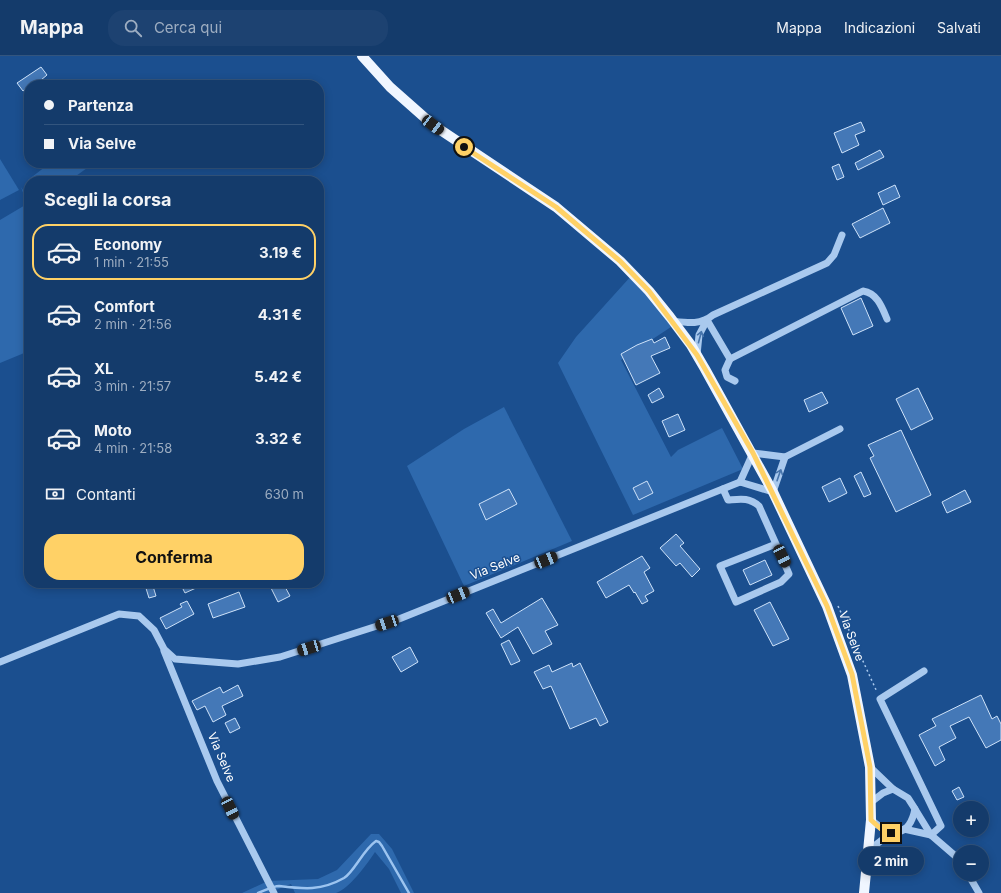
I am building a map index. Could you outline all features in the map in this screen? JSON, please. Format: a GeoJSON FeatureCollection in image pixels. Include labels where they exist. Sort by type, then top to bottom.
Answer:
{"type":"FeatureCollection","features":[{"type":"Feature","properties":{"kind":"main road","name":"Via Selve"},"geometry":{"type":"LineString","coordinates":[[362,56],[390,87],[433,125],[556,207],[592,236],[633,274],[673,321],[697,355],[753,453],[827,606],[852,674],[870,767],[870,803]]}},
{"type":"Feature","properties":{"kind":"main road"},"geometry":{"type":"LineString","coordinates":[[864,893],[871,820],[870,803]]}},
{"type":"Feature","properties":{"kind":"street"},"geometry":{"type":"LineString","coordinates":[[697,355],[699,335],[707,320],[713,315],[826,262],[834,255],[842,235]]}},
{"type":"Feature","properties":{"kind":"street"},"geometry":{"type":"LineString","coordinates":[[735,381],[727,377],[725,370],[730,359],[863,291],[870,292],[880,303],[887,319]]}},
{"type":"Feature","properties":{"kind":"street"},"geometry":{"type":"LineString","coordinates":[[673,321],[697,323],[707,320]]}},
{"type":"Feature","properties":{"kind":"street"},"geometry":{"type":"LineString","coordinates":[[707,320],[730,359]]}},
{"type":"Feature","properties":{"kind":"street"},"geometry":{"type":"LineString","coordinates":[[785,457],[773,492],[740,482],[753,453],[785,457],[840,429]]}},
{"type":"Feature","properties":{"kind":"street","name":"Via Selve"},"geometry":{"type":"LineString","coordinates":[[164,649],[175,659],[238,664],[280,657],[399,619],[740,482]]}},
{"type":"Feature","properties":{"kind":"street"},"geometry":{"type":"LineString","coordinates":[[723,488],[728,500],[746,499],[759,506],[788,569],[789,574],[787,578],[781,582],[736,602],[720,566],[776,544]]}},
{"type":"Feature","properties":{"kind":"street","name":"Via Selve"},"geometry":{"type":"LineString","coordinates":[[0,662],[119,614],[139,616],[154,630],[164,649],[217,781],[264,876],[274,893]]}},
{"type":"Feature","properties":{"kind":"street"},"geometry":{"type":"LineString","coordinates":[[924,671],[880,699],[941,826],[931,835]]}},
{"type":"Feature","properties":{"kind":"street"},"geometry":{"type":"LineString","coordinates":[[870,767],[893,789],[902,793],[908,798],[931,835],[953,854]]}},
{"type":"Feature","properties":{"kind":"street"},"geometry":{"type":"LineString","coordinates":[[870,803],[882,793],[893,789]]}},
{"type":"Feature","properties":{"kind":"street"},"geometry":{"type":"LineString","coordinates":[[904,829],[911,820],[915,809]]}},
{"type":"Feature","properties":{"kind":"street"},"geometry":{"type":"LineString","coordinates":[[871,820],[881,829],[891,833]]}},
{"type":"Feature","properties":{"kind":"street"},"geometry":{"type":"LineString","coordinates":[[869,850],[891,833],[904,829],[931,835]]}},
{"type":"Feature","properties":{"kind":"street"},"geometry":{"type":"LineString","coordinates":[[972,881],[979,893]]}},
{"type":"Feature","properties":{"kind":"shaded area"},"geometry":{"type":"Polygon","coordinates":[[[0,159],[19,190],[0,200],[0,159]]]}},
{"type":"Feature","properties":{"kind":"shaded area"},"geometry":{"type":"Polygon","coordinates":[[[44,168],[87,168],[76,176],[33,176],[44,168]]]}},
{"type":"Feature","properties":{"kind":"shaded area"},"geometry":{"type":"Polygon","coordinates":[[[24,206],[24,353],[0,363],[0,220],[24,206]]]}},
{"type":"Feature","properties":{"kind":"shaded area"},"geometry":{"type":"Polygon","coordinates":[[[632,275],[657,306],[671,327],[621,360],[671,457],[678,450],[722,428],[743,469],[633,515],[558,363],[576,337],[632,275]]]}},
{"type":"Feature","properties":{"kind":"shaded area"},"geometry":{"type":"Polygon","coordinates":[[[504,407],[572,541],[464,586],[407,466],[464,429],[504,407]]]}},
{"type":"Feature","properties":{"kind":"shaded area"},"geometry":{"type":"Polygon","coordinates":[[[371,834],[379,834],[392,849],[414,893],[401,893],[389,869],[375,852],[352,881],[341,891],[336,893],[295,893],[291,884],[268,893],[242,893],[268,881],[318,879],[337,870],[371,834]]]}},
{"type":"Feature","properties":{"kind":"building"},"geometry":{"type":"Polygon","coordinates":[[[41,67],[47,75],[41,80],[24,80],[23,91],[17,83],[41,67]]]}},
{"type":"Feature","properties":{"kind":"building"},"geometry":{"type":"Polygon","coordinates":[[[861,122],[865,131],[855,135],[859,145],[842,153],[834,133],[861,122]]]}},
{"type":"Feature","properties":{"kind":"building"},"geometry":{"type":"Polygon","coordinates":[[[880,150],[884,157],[858,170],[855,163],[880,150]]]}},
{"type":"Feature","properties":{"kind":"building"},"geometry":{"type":"Polygon","coordinates":[[[839,164],[844,177],[837,180],[832,167],[839,164]]]}},
{"type":"Feature","properties":{"kind":"building"},"geometry":{"type":"Polygon","coordinates":[[[895,185],[900,197],[883,205],[878,193],[895,185]]]}},
{"type":"Feature","properties":{"kind":"building"},"geometry":{"type":"Polygon","coordinates":[[[883,208],[890,223],[860,238],[852,224],[883,208]]]}},
{"type":"Feature","properties":{"kind":"building"},"geometry":{"type":"Polygon","coordinates":[[[861,298],[873,326],[853,335],[841,308],[861,298]]]}},
{"type":"Feature","properties":{"kind":"building"},"geometry":{"type":"Polygon","coordinates":[[[665,337],[670,348],[651,356],[660,373],[636,385],[621,354],[652,339],[654,343],[665,337]]]}},
{"type":"Feature","properties":{"kind":"building"},"geometry":{"type":"Polygon","coordinates":[[[659,388],[664,397],[652,403],[648,395],[659,388]]]}},
{"type":"Feature","properties":{"kind":"building"},"geometry":{"type":"Polygon","coordinates":[[[918,388],[933,419],[911,430],[896,399],[918,388]]]}},
{"type":"Feature","properties":{"kind":"building"},"geometry":{"type":"Polygon","coordinates":[[[822,392],[828,403],[809,412],[804,400],[822,392]]]}},
{"type":"Feature","properties":{"kind":"building"},"geometry":{"type":"Polygon","coordinates":[[[678,414],[685,430],[669,437],[662,421],[678,414]]]}},
{"type":"Feature","properties":{"kind":"building"},"geometry":{"type":"Polygon","coordinates":[[[901,430],[931,495],[896,512],[870,458],[874,456],[868,445],[901,430]]]}},
{"type":"Feature","properties":{"kind":"building"},"geometry":{"type":"Polygon","coordinates":[[[861,472],[871,494],[864,497],[854,476],[861,472]]]}},
{"type":"Feature","properties":{"kind":"building"},"geometry":{"type":"Polygon","coordinates":[[[840,478],[847,493],[829,502],[822,487],[840,478]]]}},
{"type":"Feature","properties":{"kind":"building"},"geometry":{"type":"Polygon","coordinates":[[[647,481],[653,493],[639,500],[633,488],[647,481]]]}},
{"type":"Feature","properties":{"kind":"building"},"geometry":{"type":"Polygon","coordinates":[[[509,489],[517,504],[486,520],[479,504],[509,489]]]}},
{"type":"Feature","properties":{"kind":"building"},"geometry":{"type":"Polygon","coordinates":[[[965,490],[971,502],[947,513],[942,502],[965,490]]]}},
{"type":"Feature","properties":{"kind":"building"},"geometry":{"type":"Polygon","coordinates":[[[676,534],[684,543],[680,546],[700,569],[692,577],[680,563],[676,566],[660,548],[676,534]]]}},
{"type":"Feature","properties":{"kind":"building"},"geometry":{"type":"Polygon","coordinates":[[[642,556],[650,568],[644,572],[654,591],[645,596],[648,601],[642,604],[629,585],[606,598],[597,582],[642,556]]]}},
{"type":"Feature","properties":{"kind":"building"},"geometry":{"type":"Polygon","coordinates":[[[765,560],[772,575],[750,585],[743,570],[765,560]]]}},
{"type":"Feature","properties":{"kind":"building"},"geometry":{"type":"Polygon","coordinates":[[[146,588],[154,588],[156,596],[149,598],[146,588]]]}},
{"type":"Feature","properties":{"kind":"building"},"geometry":{"type":"Polygon","coordinates":[[[182,588],[196,588],[185,593],[182,588]]]}},
{"type":"Feature","properties":{"kind":"building"},"geometry":{"type":"Polygon","coordinates":[[[271,588],[286,588],[290,596],[278,602],[271,588]]]}},
{"type":"Feature","properties":{"kind":"building"},"geometry":{"type":"Polygon","coordinates":[[[239,592],[245,607],[213,618],[208,604],[239,592]]]}},
{"type":"Feature","properties":{"kind":"building"},"geometry":{"type":"Polygon","coordinates":[[[542,598],[558,625],[545,631],[552,644],[533,654],[518,627],[501,638],[486,613],[493,609],[501,623],[542,598]]]}},
{"type":"Feature","properties":{"kind":"building"},"geometry":{"type":"Polygon","coordinates":[[[187,601],[194,614],[166,629],[160,618],[182,607],[180,604],[187,601]]]}},
{"type":"Feature","properties":{"kind":"building"},"geometry":{"type":"Polygon","coordinates":[[[770,602],[789,639],[773,646],[754,610],[770,602]]]}},
{"type":"Feature","properties":{"kind":"building"},"geometry":{"type":"Polygon","coordinates":[[[509,640],[520,661],[511,665],[501,644],[509,640]]]}},
{"type":"Feature","properties":{"kind":"building"},"geometry":{"type":"Polygon","coordinates":[[[410,647],[418,662],[401,672],[392,657],[410,647]]]}},
{"type":"Feature","properties":{"kind":"building"},"geometry":{"type":"Polygon","coordinates":[[[572,663],[573,667],[580,663],[608,722],[600,726],[596,718],[570,729],[551,686],[543,689],[534,672],[549,665],[552,672],[572,663]]]}},
{"type":"Feature","properties":{"kind":"building"},"geometry":{"type":"Polygon","coordinates":[[[238,685],[243,696],[222,706],[226,715],[213,722],[205,706],[197,710],[192,701],[220,687],[223,693],[238,685]]]}},
{"type":"Feature","properties":{"kind":"building"},"geometry":{"type":"Polygon","coordinates":[[[981,695],[992,719],[997,716],[1001,724],[1001,740],[986,748],[969,717],[950,726],[956,738],[939,747],[945,760],[935,766],[919,735],[936,726],[932,719],[981,695]]]}},
{"type":"Feature","properties":{"kind":"building"},"geometry":{"type":"Polygon","coordinates":[[[235,718],[240,728],[230,733],[225,723],[235,718]]]}},
{"type":"Feature","properties":{"kind":"building"},"geometry":{"type":"Polygon","coordinates":[[[959,787],[964,797],[957,800],[952,791],[959,787]]]}},
{"type":"Feature","properties":{"kind":"waterway"},"geometry":{"type":"LineString","coordinates":[[258,893],[277,886],[312,888],[336,882],[348,875],[371,845],[376,841],[382,846],[409,893]]}},
{"type":"Feature","properties":{"kind":"route"},"geometry":{"type":"LineString","coordinates":[[464,147],[556,207],[592,236],[620,261],[649,291],[691,345],[753,453],[827,606],[852,674],[870,767],[871,820],[881,829],[891,833]]}}]}
